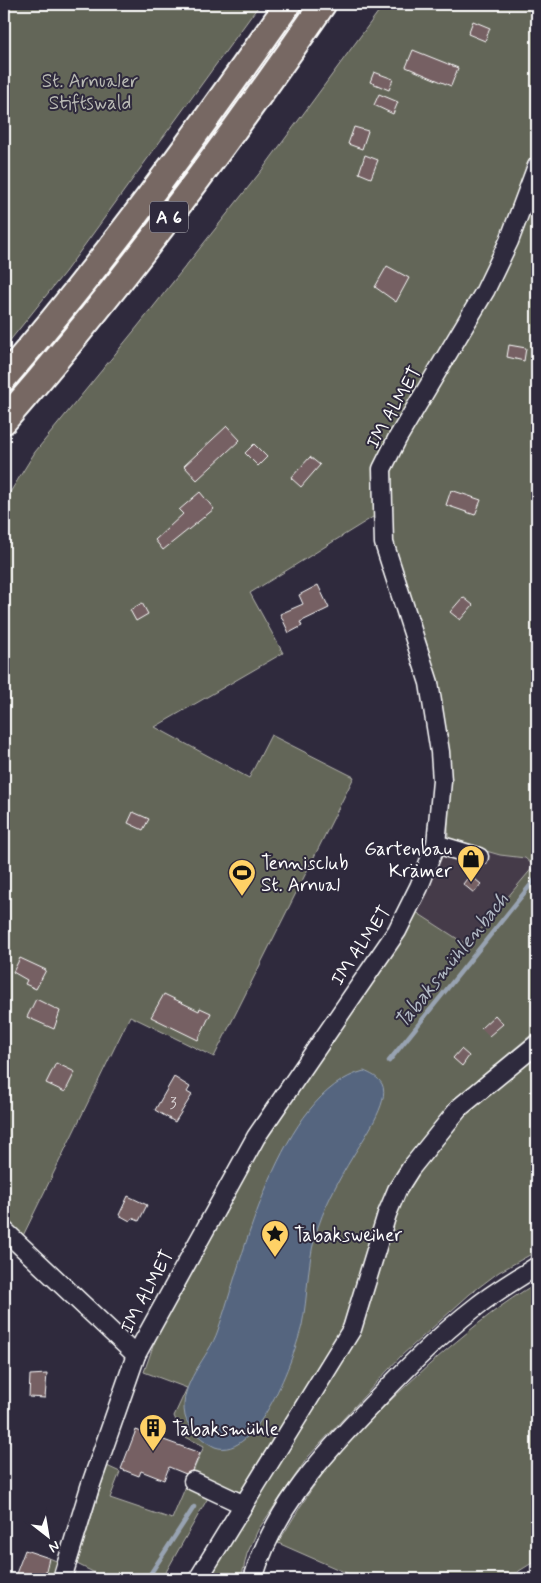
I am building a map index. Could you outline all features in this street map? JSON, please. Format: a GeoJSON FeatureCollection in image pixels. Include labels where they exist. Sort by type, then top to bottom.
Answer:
{"type":"FeatureCollection","features":[{"type":"Feature","properties":{"kind":"highway","name":"A 6"},"geometry":{"type":"LineString","coordinates":[[4,378],[77,290],[136,214],[288,4]]}},
{"type":"Feature","properties":{"kind":"highway","name":"A 6"},"geometry":{"type":"LineString","coordinates":[[4,421],[101,306],[159,230],[323,4]]}},
{"type":"Feature","properties":{"kind":"street","name":"IM ALMET"},"geometry":{"type":"LineString","coordinates":[[62,1579],[90,1487],[136,1355],[256,1137],[397,931],[419,887],[436,844],[442,781],[440,752],[429,683],[384,543],[382,469],[397,439],[485,291],[509,241],[537,166]]}},
{"type":"Feature","properties":{"kind":"street"},"geometry":{"type":"LineString","coordinates":[[436,844],[478,857]]}},
{"type":"Feature","properties":{"kind":"street"},"geometry":{"type":"LineString","coordinates":[[198,1579],[352,1328],[387,1214],[397,1190],[411,1168],[460,1107],[537,1044]]}},
{"type":"Feature","properties":{"kind":"street"},"geometry":{"type":"LineString","coordinates":[[4,1230],[136,1355]]}},
{"type":"Feature","properties":{"kind":"street"},"geometry":{"type":"LineString","coordinates":[[253,1579],[265,1542],[276,1522],[316,1464],[408,1366],[443,1334],[478,1305],[537,1266]]}},
{"type":"Feature","properties":{"kind":"street"},"geometry":{"type":"LineString","coordinates":[[194,1481],[244,1505]]}},
{"type":"Feature","properties":{"kind":"shaded area"},"geometry":{"type":"Polygon","coordinates":[[[448,840],[500,855],[525,858],[534,866],[467,945],[416,912],[448,840]]]}},
{"type":"Feature","properties":{"kind":"green space","name":"St. Arnualer Stiftswald"},"geometry":{"type":"Polygon","coordinates":[[[4,4],[260,4],[65,272],[4,348],[4,4]]]}},
{"type":"Feature","properties":{"kind":"green space"},"geometry":{"type":"Polygon","coordinates":[[[384,4],[537,4],[537,1030],[458,1096],[422,1140],[335,1343],[240,1497],[191,1476],[204,1446],[177,1433],[178,1425],[174,1416],[187,1388],[144,1372],[158,1332],[259,1144],[416,912],[467,945],[534,866],[525,858],[500,855],[448,840],[448,762],[391,542],[390,511],[373,517],[250,593],[283,653],[155,727],[249,778],[271,735],[354,777],[214,1057],[130,1016],[19,1244],[4,1230],[4,502],[35,452],[262,170],[384,4]]]}},
{"type":"Feature","properties":{"kind":"green space"},"geometry":{"type":"Polygon","coordinates":[[[537,1055],[537,1251],[499,1272],[470,1294],[401,1356],[308,1457],[258,1530],[247,1554],[241,1579],[208,1579],[329,1379],[361,1331],[396,1217],[405,1194],[418,1172],[468,1112],[537,1055]]]}},
{"type":"Feature","properties":{"kind":"green space"},"geometry":{"type":"Polygon","coordinates":[[[537,1283],[537,1560],[506,1579],[360,1579],[278,1543],[324,1472],[382,1409],[429,1365],[478,1324],[512,1298],[537,1283]]]}},
{"type":"Feature","properties":{"kind":"green space"},"geometry":{"type":"Polygon","coordinates":[[[107,1466],[120,1472],[110,1498],[172,1519],[186,1486],[209,1496],[162,1579],[107,1579],[77,1564],[107,1466]]]}},
{"type":"Feature","properties":{"kind":"green space"},"geometry":{"type":"Polygon","coordinates":[[[49,1558],[59,1562],[53,1579],[41,1579],[44,1571],[46,1572],[49,1558]]]}},
{"type":"Feature","properties":{"kind":"water","name":"Tabaksweiher"},"geometry":{"type":"Polygon","coordinates":[[[364,1071],[382,1084],[384,1091],[383,1100],[369,1131],[347,1165],[331,1195],[318,1226],[310,1259],[302,1325],[291,1359],[272,1403],[259,1423],[245,1438],[231,1447],[215,1447],[206,1442],[189,1426],[185,1416],[184,1404],[186,1393],[218,1330],[253,1222],[269,1181],[287,1143],[309,1110],[335,1085],[364,1071]]]}},
{"type":"Feature","properties":{"kind":"building"},"geometry":{"type":"Polygon","coordinates":[[[473,21],[490,28],[485,41],[468,34],[473,21]]]}},
{"type":"Feature","properties":{"kind":"building"},"geometry":{"type":"Polygon","coordinates":[[[413,50],[458,68],[451,86],[406,67],[413,50]]]}},
{"type":"Feature","properties":{"kind":"building"},"geometry":{"type":"Polygon","coordinates":[[[374,72],[393,79],[389,90],[370,82],[374,72]]]}},
{"type":"Feature","properties":{"kind":"building"},"geometry":{"type":"Polygon","coordinates":[[[379,94],[398,102],[393,114],[374,105],[379,94]]]}},
{"type":"Feature","properties":{"kind":"building"},"geometry":{"type":"Polygon","coordinates":[[[354,127],[368,131],[362,149],[348,144],[354,127]]]}},
{"type":"Feature","properties":{"kind":"building"},"geometry":{"type":"Polygon","coordinates":[[[365,155],[378,160],[371,178],[359,173],[365,155]]]}},
{"type":"Feature","properties":{"kind":"building"},"geometry":{"type":"Polygon","coordinates":[[[387,266],[409,278],[396,302],[375,287],[387,266]]]}},
{"type":"Feature","properties":{"kind":"building"},"geometry":{"type":"Polygon","coordinates":[[[509,345],[526,348],[524,361],[507,357],[509,345]]]}},
{"type":"Feature","properties":{"kind":"building"},"geometry":{"type":"Polygon","coordinates":[[[227,426],[240,440],[197,480],[184,466],[227,426]]]}},
{"type":"Feature","properties":{"kind":"building"},"geometry":{"type":"Polygon","coordinates":[[[254,444],[267,457],[258,466],[245,453],[254,444]]]}},
{"type":"Feature","properties":{"kind":"building"},"geometry":{"type":"Polygon","coordinates":[[[310,457],[320,465],[301,487],[291,478],[310,457]]]}},
{"type":"Feature","properties":{"kind":"building"},"geometry":{"type":"Polygon","coordinates":[[[451,490],[481,500],[475,515],[446,505],[451,490]]]}},
{"type":"Feature","properties":{"kind":"building"},"geometry":{"type":"Polygon","coordinates":[[[200,492],[214,509],[163,550],[155,540],[183,514],[179,510],[200,492]]]}},
{"type":"Feature","properties":{"kind":"building"},"geometry":{"type":"Polygon","coordinates":[[[318,585],[329,608],[300,622],[302,626],[289,633],[280,614],[303,604],[299,595],[318,585]]]}},
{"type":"Feature","properties":{"kind":"building"},"geometry":{"type":"Polygon","coordinates":[[[463,597],[473,605],[460,620],[450,612],[463,597]]]}},
{"type":"Feature","properties":{"kind":"building"},"geometry":{"type":"Polygon","coordinates":[[[142,603],[148,614],[136,621],[130,610],[142,603]]]}},
{"type":"Feature","properties":{"kind":"building"},"geometry":{"type":"Polygon","coordinates":[[[133,812],[149,819],[143,830],[128,823],[133,812]]]}},
{"type":"Feature","properties":{"kind":"building"},"geometry":{"type":"Polygon","coordinates":[[[470,875],[481,884],[474,893],[463,884],[470,875]]]}},
{"type":"Feature","properties":{"kind":"building"},"geometry":{"type":"Polygon","coordinates":[[[20,958],[46,970],[36,989],[25,984],[27,980],[13,972],[20,958]]]}},
{"type":"Feature","properties":{"kind":"building"},"geometry":{"type":"Polygon","coordinates":[[[164,994],[199,1011],[200,1008],[211,1013],[198,1040],[151,1017],[164,994]]]}},
{"type":"Feature","properties":{"kind":"building"},"geometry":{"type":"Polygon","coordinates":[[[36,999],[60,1011],[54,1029],[27,1017],[36,999]]]}},
{"type":"Feature","properties":{"kind":"building"},"geometry":{"type":"Polygon","coordinates":[[[495,1015],[503,1024],[489,1036],[481,1028],[495,1015]]]}},
{"type":"Feature","properties":{"kind":"building"},"geometry":{"type":"Polygon","coordinates":[[[461,1049],[469,1056],[462,1066],[453,1058],[461,1049]]]}},
{"type":"Feature","properties":{"kind":"building"},"geometry":{"type":"Polygon","coordinates":[[[56,1063],[75,1072],[65,1092],[46,1083],[56,1063]]]}},
{"type":"Feature","properties":{"kind":"building"},"geometry":{"type":"Polygon","coordinates":[[[174,1077],[190,1087],[187,1092],[192,1095],[175,1122],[155,1110],[174,1077]]]}},
{"type":"Feature","properties":{"kind":"building"},"geometry":{"type":"Polygon","coordinates":[[[128,1196],[147,1205],[139,1221],[132,1218],[130,1221],[119,1215],[128,1196]]]}},
{"type":"Feature","properties":{"kind":"building"},"geometry":{"type":"Polygon","coordinates":[[[47,1374],[45,1398],[29,1397],[30,1375],[47,1374]]]}},
{"type":"Feature","properties":{"kind":"building","name":"Tabaksmühle"},"geometry":{"type":"Polygon","coordinates":[[[136,1430],[200,1453],[193,1470],[186,1474],[169,1467],[164,1480],[141,1471],[139,1476],[121,1469],[136,1430]]]}},
{"type":"Feature","properties":{"kind":"building"},"geometry":{"type":"Polygon","coordinates":[[[25,1550],[49,1558],[44,1579],[14,1579],[25,1550]]]}},
{"type":"Feature","properties":{"kind":"waterway","name":"Tabaksmühlenbach"},"geometry":{"type":"LineString","coordinates":[[389,1061],[537,877]]}},
{"type":"Feature","properties":{"kind":"waterway","name":"Tabaksmühlenbach"},"geometry":{"type":"LineString","coordinates":[[147,1579],[194,1507]]}},
{"type":"Feature","properties":{"kind":"place","name":"Gartenbau Krämer"},"geometry":{"type":"Point","coordinates":[471,883]}},
{"type":"Feature","properties":{"kind":"place","name":"Tennisclub St. Arnual"},"geometry":{"type":"Point","coordinates":[242,897]}},
{"type":"Feature","properties":{"kind":"place","name":"Tabaksweiher"},"geometry":{"type":"Point","coordinates":[275,1258]}},
{"type":"Feature","properties":{"kind":"place","name":"Tabaksmühle"},"geometry":{"type":"Point","coordinates":[153,1452]}}]}
